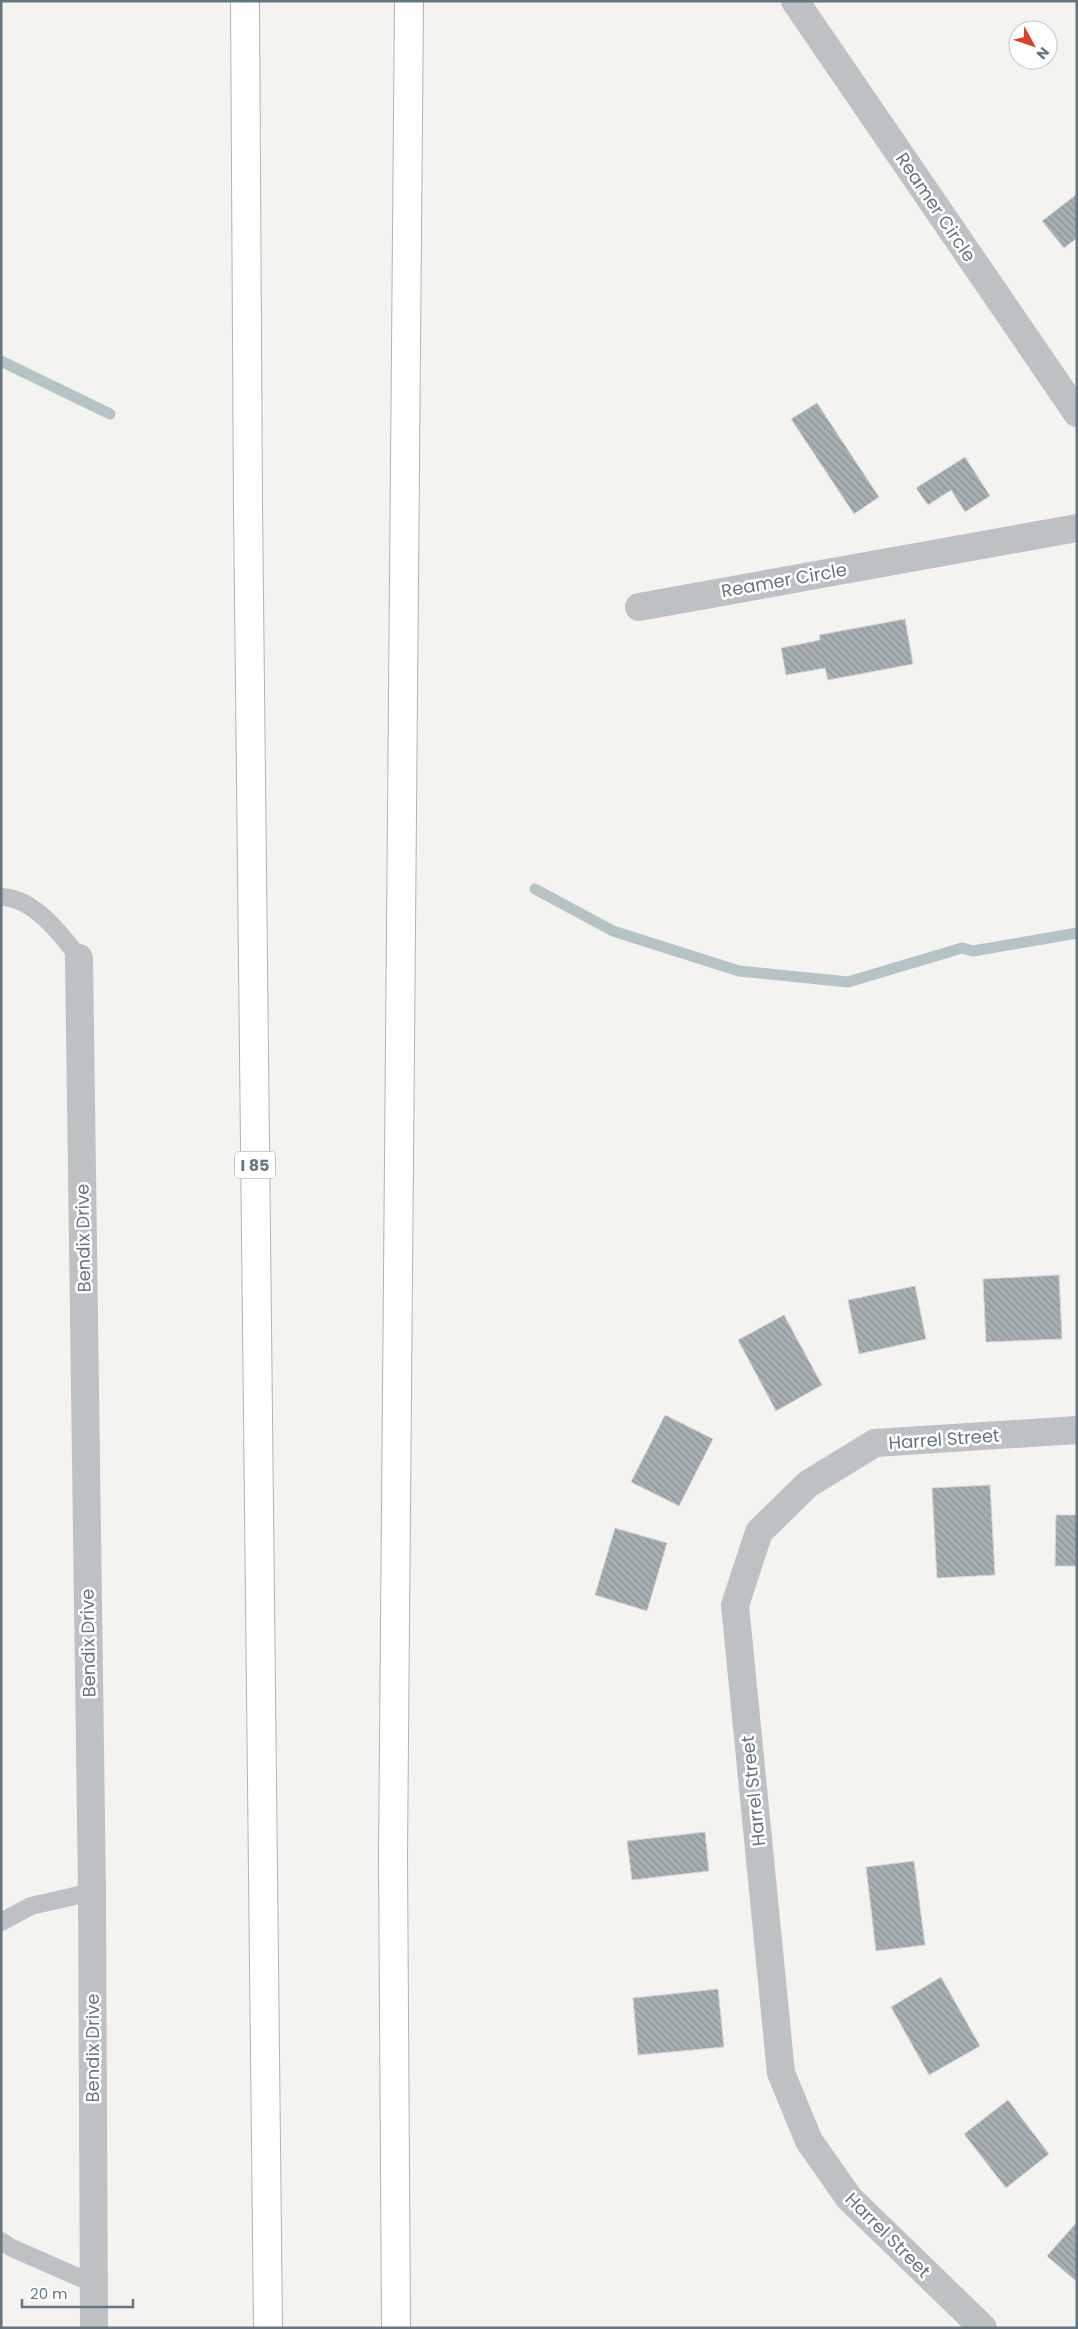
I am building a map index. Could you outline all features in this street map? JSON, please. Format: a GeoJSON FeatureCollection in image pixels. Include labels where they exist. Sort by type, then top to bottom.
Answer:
{"type":"FeatureCollection","features":[{"type":"Feature","properties":{"kind":"highway","name":"I 85"},"geometry":{"type":"LineString","coordinates":[[245,1],[248,506],[268,2328]]}},
{"type":"Feature","properties":{"kind":"highway"},"geometry":{"type":"LineString","coordinates":[[396,2328],[393,1856],[409,1]]}},
{"type":"Feature","properties":{"kind":"street","name":"Reamer Circle"},"geometry":{"type":"LineString","coordinates":[[795,1],[1077,413]]}},
{"type":"Feature","properties":{"kind":"street","name":"Reamer Circle"},"geometry":{"type":"LineString","coordinates":[[639,607],[1077,528]]}},
{"type":"Feature","properties":{"kind":"street","name":"Bendix Drive"},"geometry":{"type":"LineString","coordinates":[[79,958],[92,1892],[94,2328]]}},
{"type":"Feature","properties":{"kind":"street","name":"Harrel Street"},"geometry":{"type":"LineString","coordinates":[[983,2328],[849,2198],[809,2140],[781,2073],[735,1605],[759,1532],[808,1484],[874,1443],[1077,1430]]}},
{"type":"Feature","properties":{"kind":"lane"},"geometry":{"type":"LineString","coordinates":[[1,897],[8,897],[34,909],[58,930],[79,958]]}},
{"type":"Feature","properties":{"kind":"lane"},"geometry":{"type":"LineString","coordinates":[[1,1922],[31,1906],[92,1892]]}},
{"type":"Feature","properties":{"kind":"lane"},"geometry":{"type":"LineString","coordinates":[[1,2241],[12,2248],[94,2284]]}},
{"type":"Feature","properties":{"kind":"building"},"geometry":{"type":"Polygon","coordinates":[[[1077,194],[1077,238],[1064,248],[1042,221],[1077,194]]]}},
{"type":"Feature","properties":{"kind":"building"},"geometry":{"type":"Polygon","coordinates":[[[817,403],[879,497],[854,514],[791,419],[817,403]]]}},
{"type":"Feature","properties":{"kind":"building"},"geometry":{"type":"Polygon","coordinates":[[[965,457],[990,496],[965,512],[951,490],[928,505],[916,488],[965,457]]]}},
{"type":"Feature","properties":{"kind":"building"},"geometry":{"type":"Polygon","coordinates":[[[905,619],[913,664],[828,680],[825,668],[786,675],[781,648],[820,640],[819,635],[905,619]]]}},
{"type":"Feature","properties":{"kind":"building"},"geometry":{"type":"Polygon","coordinates":[[[1059,1275],[1062,1339],[986,1342],[983,1279],[1059,1275]]]}},
{"type":"Feature","properties":{"kind":"building"},"geometry":{"type":"Polygon","coordinates":[[[915,1286],[926,1339],[859,1354],[848,1300],[915,1286]]]}},
{"type":"Feature","properties":{"kind":"building"},"geometry":{"type":"Polygon","coordinates":[[[784,1315],[822,1385],[776,1411],[738,1340],[784,1315]]]}},
{"type":"Feature","properties":{"kind":"building"},"geometry":{"type":"Polygon","coordinates":[[[665,1415],[713,1439],[679,1506],[631,1482],[665,1415]]]}},
{"type":"Feature","properties":{"kind":"building"},"geometry":{"type":"Polygon","coordinates":[[[990,1485],[995,1575],[937,1578],[932,1488],[990,1485]]]}},
{"type":"Feature","properties":{"kind":"building"},"geometry":{"type":"Polygon","coordinates":[[[1056,1515],[1077,1515],[1077,1566],[1055,1566],[1056,1515]]]}},
{"type":"Feature","properties":{"kind":"building"},"geometry":{"type":"Polygon","coordinates":[[[615,1528],[667,1543],[647,1611],[595,1595],[615,1528]]]}},
{"type":"Feature","properties":{"kind":"building"},"geometry":{"type":"Polygon","coordinates":[[[705,1832],[709,1871],[632,1880],[627,1841],[705,1832]]]}},
{"type":"Feature","properties":{"kind":"building"},"geometry":{"type":"Polygon","coordinates":[[[914,1861],[925,1945],[876,1951],[866,1867],[914,1861]]]}},
{"type":"Feature","properties":{"kind":"building"},"geometry":{"type":"Polygon","coordinates":[[[941,1977],[980,2046],[929,2075],[891,2007],[941,1977]]]}},
{"type":"Feature","properties":{"kind":"building"},"geometry":{"type":"Polygon","coordinates":[[[718,1989],[724,2047],[638,2055],[633,1998],[718,1989]]]}},
{"type":"Feature","properties":{"kind":"building"},"geometry":{"type":"Polygon","coordinates":[[[1008,2100],[1049,2154],[1006,2188],[964,2134],[1008,2100]]]}},
{"type":"Feature","properties":{"kind":"building"},"geometry":{"type":"Polygon","coordinates":[[[1077,2222],[1077,2282],[1047,2256],[1077,2222]]]}},
{"type":"Feature","properties":{"kind":"waterway"},"geometry":{"type":"LineString","coordinates":[[1,361],[110,414]]}},
{"type":"Feature","properties":{"kind":"waterway"},"geometry":{"type":"LineString","coordinates":[[535,889],[613,931],[739,971],[848,982],[962,948],[973,951],[1077,933]]}}]}
